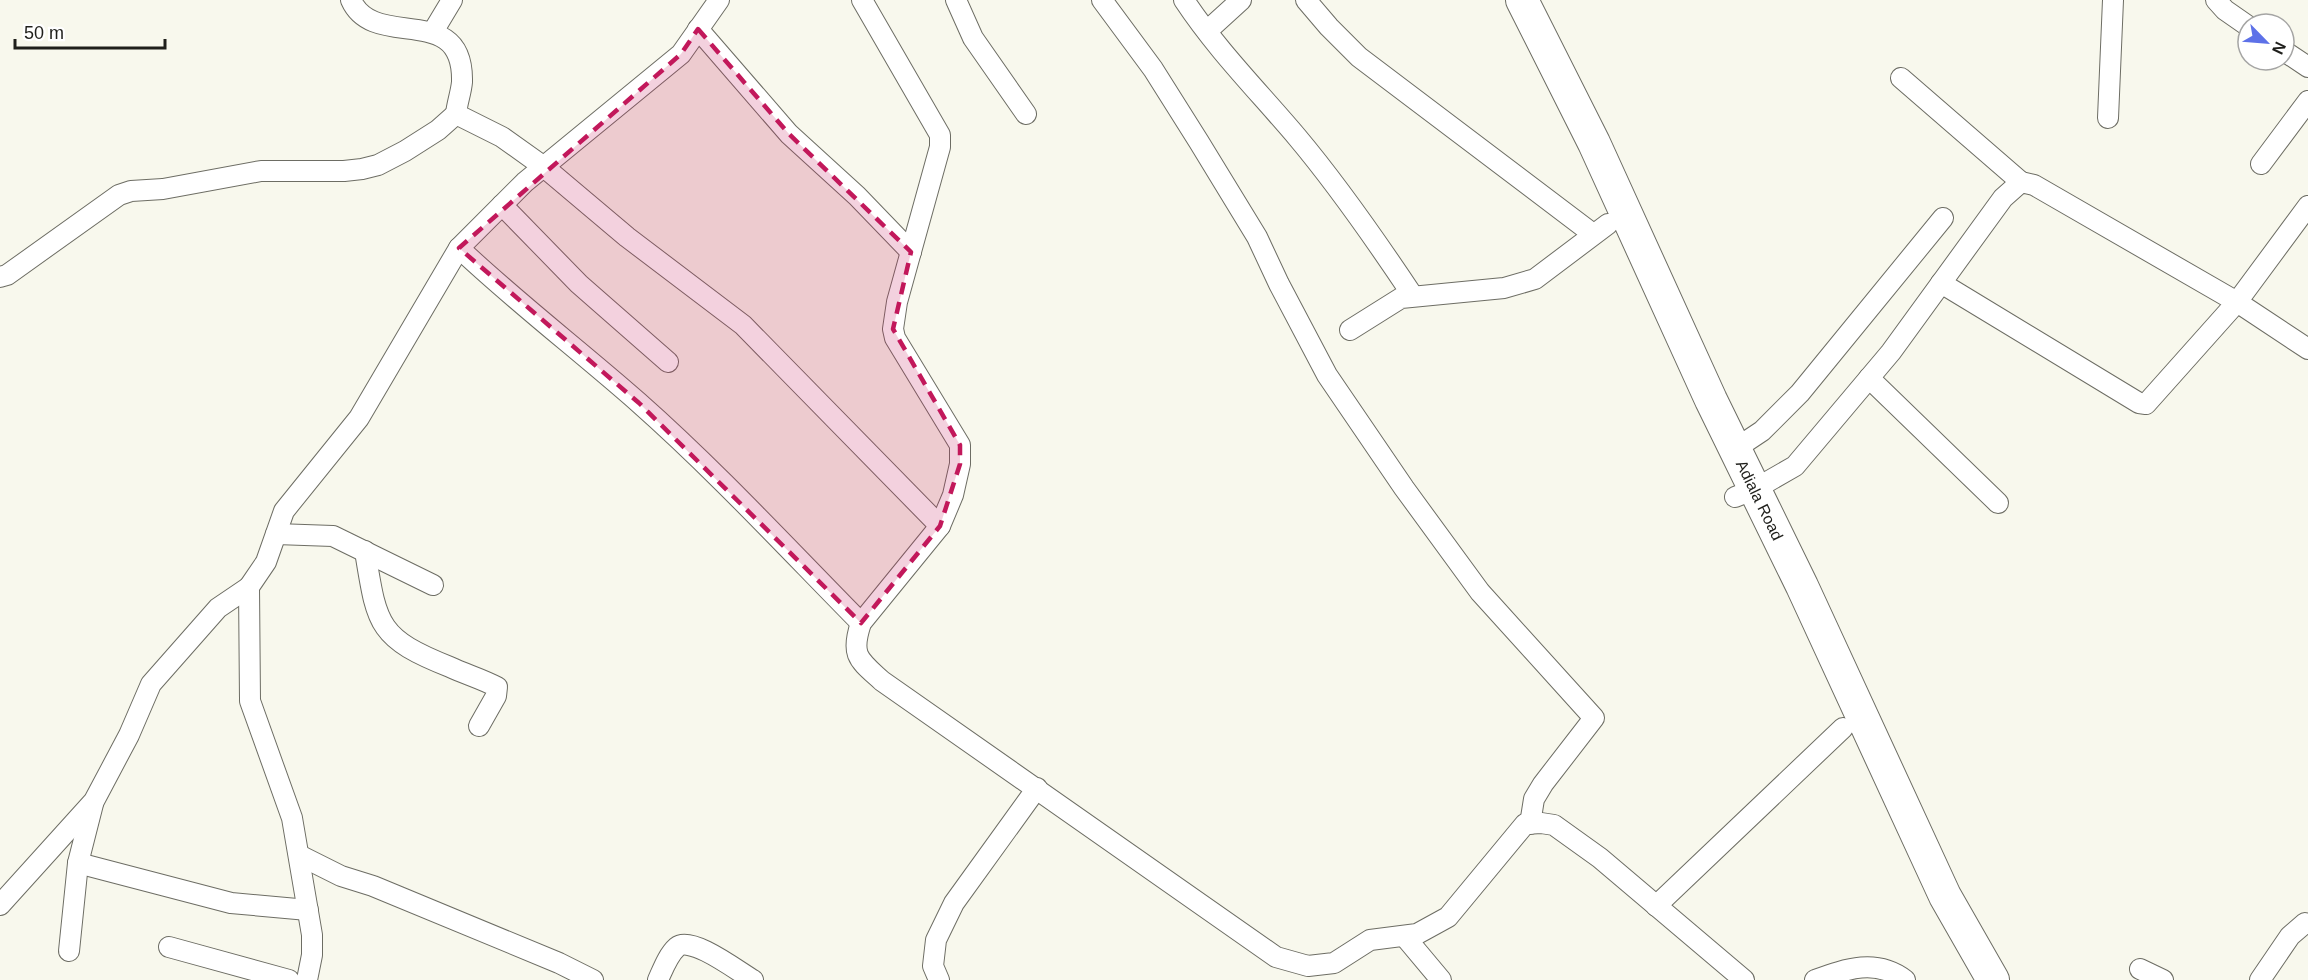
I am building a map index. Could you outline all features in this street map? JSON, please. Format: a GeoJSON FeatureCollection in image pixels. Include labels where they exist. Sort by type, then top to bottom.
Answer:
{"type":"FeatureCollection","features":[{"type":"Feature","properties":{"kind":"main road","name":"Adiala Road"},"geometry":{"type":"LineString","coordinates":[[1526,9],[1600,229],[1692,409],[1802,586],[1945,896],[1993,980]]}},
{"type":"Feature","properties":{"kind":"main road","name":"Adiala Road"},"geometry":{"type":"LineString","coordinates":[[1526,9],[1594,143],[1735,449],[1745,493],[1783,595],[1843,728],[1927,906],[1969,980]]}},
{"type":"Feature","properties":{"kind":"street"},"geometry":{"type":"LineString","coordinates":[[2,279],[119,195],[131,191],[163,189],[261,171],[362,169],[378,165],[438,130],[456,114],[462,81],[458,56],[450,43],[434,30],[390,27],[373,22],[351,0]]}},
{"type":"Feature","properties":{"kind":"street"},"geometry":{"type":"LineString","coordinates":[[434,30],[452,0]]}},
{"type":"Feature","properties":{"kind":"street"},"geometry":{"type":"LineString","coordinates":[[69,951],[78,863],[94,801],[129,735],[151,684],[218,608],[249,587],[266,562],[285,511],[359,418],[459,248],[544,167],[681,54],[720,0]]}},
{"type":"Feature","properties":{"kind":"street"},"geometry":{"type":"LineString","coordinates":[[862,0],[940,135],[940,147],[897,302],[893,329],[895,338],[960,445],[960,464],[953,495],[940,526],[861,623],[856,652],[865,665],[882,681],[1276,957],[1297,964],[1316,966],[1334,963],[1370,940],[1405,937],[1434,927],[1448,917],[1525,824],[1554,825],[1600,858],[1744,980]]}},
{"type":"Feature","properties":{"kind":"street"},"geometry":{"type":"LineString","coordinates":[[956,0],[973,38],[1026,114]]}},
{"type":"Feature","properties":{"kind":"street"},"geometry":{"type":"LineString","coordinates":[[1102,0],[1154,69],[1257,237],[1327,375],[1398,479],[1480,592],[1594,718],[1542,784],[1534,799],[1530,824]]}},
{"type":"Feature","properties":{"kind":"street"},"geometry":{"type":"LineString","coordinates":[[1185,0],[1207,31],[1299,139],[1413,296]]}},
{"type":"Feature","properties":{"kind":"street"},"geometry":{"type":"LineString","coordinates":[[1207,31],[1241,0]]}},
{"type":"Feature","properties":{"kind":"street"},"geometry":{"type":"LineString","coordinates":[[1306,0],[1359,57],[1600,229],[1535,279],[1524,284],[1401,298],[1350,330]]}},
{"type":"Feature","properties":{"kind":"street"},"geometry":{"type":"LineString","coordinates":[[2108,118],[2113,0]]}},
{"type":"Feature","properties":{"kind":"street"},"geometry":{"type":"LineString","coordinates":[[2216,0],[2236,18]]}},
{"type":"Feature","properties":{"kind":"street"},"geometry":{"type":"LineString","coordinates":[[698,29],[789,134],[857,196],[911,252]]}},
{"type":"Feature","properties":{"kind":"street"},"geometry":{"type":"LineString","coordinates":[[1901,78],[2020,182],[2034,185],[2237,302],[2308,349]]}},
{"type":"Feature","properties":{"kind":"street"},"geometry":{"type":"LineString","coordinates":[[2261,164],[2308,101]]}},
{"type":"Feature","properties":{"kind":"street"},"geometry":{"type":"LineString","coordinates":[[456,114],[502,137],[544,167],[627,237],[743,326],[940,526]]}},
{"type":"Feature","properties":{"kind":"street"},"geometry":{"type":"LineString","coordinates":[[1745,493],[1795,466],[1891,352],[2003,198],[2020,182]]}},
{"type":"Feature","properties":{"kind":"street"},"geometry":{"type":"LineString","coordinates":[[502,205],[579,284],[668,362]]}},
{"type":"Feature","properties":{"kind":"street"},"geometry":{"type":"LineString","coordinates":[[1941,283],[2139,403],[2146,404],[2237,302],[2306,214]]}},
{"type":"Feature","properties":{"kind":"street"},"geometry":{"type":"LineString","coordinates":[[1735,449],[1762,431],[1800,393],[1944,218]]}},
{"type":"Feature","properties":{"kind":"street"},"geometry":{"type":"LineString","coordinates":[[459,248],[639,403],[861,623]]}},
{"type":"Feature","properties":{"kind":"street"},"geometry":{"type":"LineString","coordinates":[[1869,378],[1998,503]]}},
{"type":"Feature","properties":{"kind":"street"},"geometry":{"type":"LineString","coordinates":[[276,534],[333,536],[433,585]]}},
{"type":"Feature","properties":{"kind":"street"},"geometry":{"type":"LineString","coordinates":[[365,551],[373,598],[390,636],[425,658],[497,687],[496,696],[479,726]]}},
{"type":"Feature","properties":{"kind":"street"},"geometry":{"type":"LineString","coordinates":[[249,587],[250,701],[292,818],[308,910],[312,955],[307,980]]}},
{"type":"Feature","properties":{"kind":"street"},"geometry":{"type":"LineString","coordinates":[[1656,906],[1843,728]]}},
{"type":"Feature","properties":{"kind":"street"},"geometry":{"type":"LineString","coordinates":[[939,980],[933,966],[936,940],[954,903],[1037,788]]}},
{"type":"Feature","properties":{"kind":"street"},"geometry":{"type":"LineString","coordinates":[[0,905],[94,801]]}},
{"type":"Feature","properties":{"kind":"street"},"geometry":{"type":"LineString","coordinates":[[299,855],[341,876],[373,886],[559,963],[593,980]]}},
{"type":"Feature","properties":{"kind":"street"},"geometry":{"type":"LineString","coordinates":[[78,863],[231,903],[308,910]]}},
{"type":"Feature","properties":{"kind":"street"},"geometry":{"type":"LineString","coordinates":[[2260,980],[2290,936],[2305,922],[2308,924]]}},
{"type":"Feature","properties":{"kind":"street"},"geometry":{"type":"LineString","coordinates":[[1405,937],[1441,980]]}},
{"type":"Feature","properties":{"kind":"street"},"geometry":{"type":"LineString","coordinates":[[658,980],[670,957],[678,946],[683,944],[697,946],[753,980]]}},
{"type":"Feature","properties":{"kind":"street"},"geometry":{"type":"LineString","coordinates":[[169,947],[289,980]]}},
{"type":"Feature","properties":{"kind":"street"},"geometry":{"type":"LineString","coordinates":[[1815,980],[1844,969],[1858,967],[1880,967],[1905,980]]}},
{"type":"Feature","properties":{"kind":"street"},"geometry":{"type":"LineString","coordinates":[[2140,969],[2163,980]]}},
{"type":"Feature","properties":{"kind":"highlighted area"},"geometry":{"type":"Polygon","coordinates":[[[698,29],[789,134],[911,252],[893,329],[960,445],[960,464],[940,526],[861,623],[639,403],[459,248],[681,54],[698,29]]]}}]}
